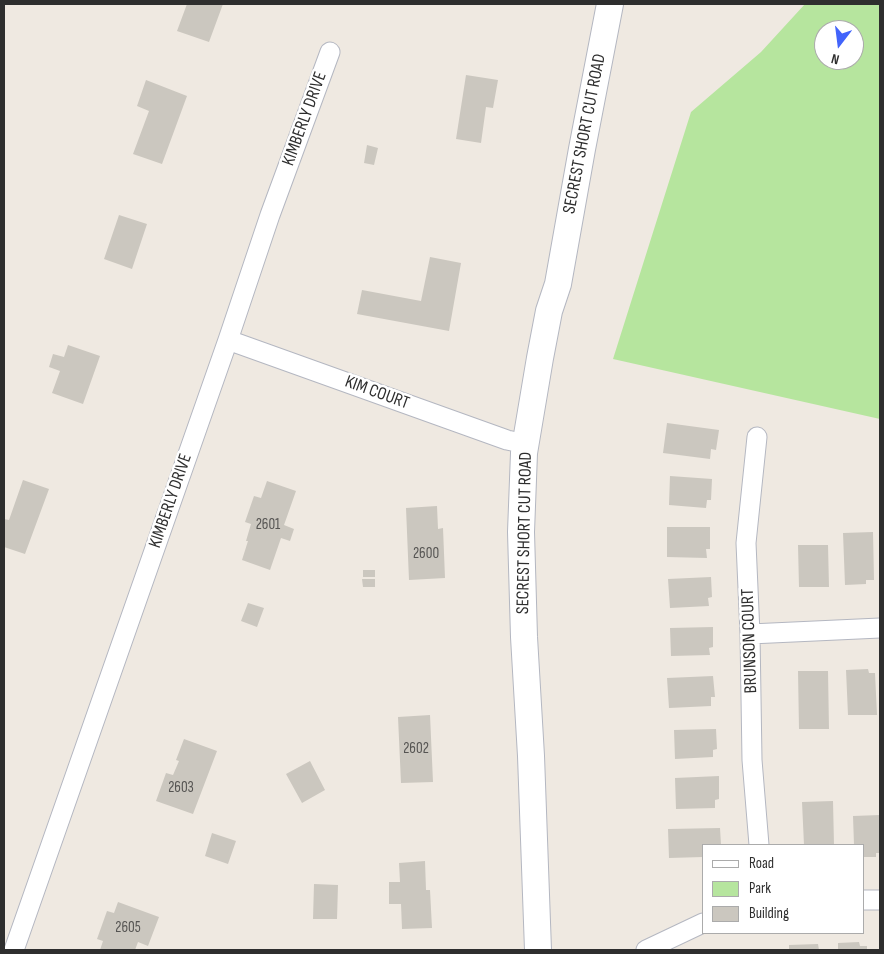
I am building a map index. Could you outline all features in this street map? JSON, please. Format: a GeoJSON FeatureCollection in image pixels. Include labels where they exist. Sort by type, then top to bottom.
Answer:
{"type":"FeatureCollection","features":[{"type":"Feature","properties":{"kind":"main road","name":"SECREST SHORT CUT ROAD"},"geometry":{"type":"LineString","coordinates":[[538,950],[521,532],[526,444],[547,320],[558,284],[610,4]]}},
{"type":"Feature","properties":{"kind":"street","name":"KIMBERLY DRIVE"},"geometry":{"type":"LineString","coordinates":[[14,950],[270,215],[330,52]]}},
{"type":"Feature","properties":{"kind":"street","name":"KIM COURT"},"geometry":{"type":"LineString","coordinates":[[228,340],[507,440],[526,444]]}},
{"type":"Feature","properties":{"kind":"street","name":"BRUNSON COURT"},"geometry":{"type":"LineString","coordinates":[[757,437],[746,543],[752,760],[759,844]]}},
{"type":"Feature","properties":{"kind":"street"},"geometry":{"type":"LineString","coordinates":[[750,634],[880,628]]}},
{"type":"Feature","properties":{"kind":"street"},"geometry":{"type":"LineString","coordinates":[[864,900],[880,900]]}},
{"type":"Feature","properties":{"kind":"street"},"geometry":{"type":"LineString","coordinates":[[646,950],[702,924]]}},
{"type":"Feature","properties":{"kind":"green space"},"geometry":{"type":"Polygon","coordinates":[[[805,4],[880,4],[880,419],[613,359],[691,112],[761,52],[805,4]]]}},
{"type":"Feature","properties":{"kind":"building"},"geometry":{"type":"Polygon","coordinates":[[[187,4],[223,4],[209,42],[177,31],[187,4]]]}},
{"type":"Feature","properties":{"kind":"building"},"geometry":{"type":"Polygon","coordinates":[[[466,75],[498,80],[493,108],[486,107],[481,143],[456,139],[466,75]]]}},
{"type":"Feature","properties":{"kind":"building"},"geometry":{"type":"Polygon","coordinates":[[[146,80],[187,96],[162,164],[133,154],[149,111],[137,106],[146,80]]]}},
{"type":"Feature","properties":{"kind":"building"},"geometry":{"type":"Polygon","coordinates":[[[367,145],[378,148],[374,165],[364,163],[367,145]]]}},
{"type":"Feature","properties":{"kind":"building"},"geometry":{"type":"Polygon","coordinates":[[[119,215],[147,224],[132,269],[104,259],[119,215]]]}},
{"type":"Feature","properties":{"kind":"building"},"geometry":{"type":"Polygon","coordinates":[[[430,257],[461,263],[449,331],[357,314],[362,290],[421,301],[430,257]]]}},
{"type":"Feature","properties":{"kind":"building"},"geometry":{"type":"Polygon","coordinates":[[[68,345],[100,356],[83,404],[52,393],[60,371],[49,367],[53,354],[64,357],[68,345]]]}},
{"type":"Feature","properties":{"kind":"building"},"geometry":{"type":"Polygon","coordinates":[[[667,423],[719,430],[716,450],[711,449],[710,459],[663,453],[667,423]]]}},
{"type":"Feature","properties":{"kind":"building"},"geometry":{"type":"Polygon","coordinates":[[[670,476],[712,479],[711,500],[707,500],[706,508],[669,505],[670,476]]]}},
{"type":"Feature","properties":{"kind":"building"},"geometry":{"type":"Polygon","coordinates":[[[23,480],[49,489],[25,554],[4,547],[4,519],[9,520],[23,480]]]}},
{"type":"Feature","properties":{"kind":"building"},"geometry":{"type":"Polygon","coordinates":[[[267,481],[296,491],[284,525],[294,529],[290,541],[281,538],[270,570],[242,560],[251,524],[245,522],[254,496],[261,498],[267,481]]]}},
{"type":"Feature","properties":{"kind":"building"},"geometry":{"type":"Polygon","coordinates":[[[437,506],[438,529],[443,528],[445,578],[409,580],[406,508],[437,506]]]}},
{"type":"Feature","properties":{"kind":"building"},"geometry":{"type":"Polygon","coordinates":[[[667,527],[710,527],[710,549],[706,549],[707,558],[667,557],[667,527]]]}},
{"type":"Feature","properties":{"kind":"building"},"geometry":{"type":"Polygon","coordinates":[[[873,532],[874,580],[866,580],[866,584],[845,585],[843,533],[873,532]]]}},
{"type":"Feature","properties":{"kind":"building"},"geometry":{"type":"Polygon","coordinates":[[[798,545],[828,545],[829,587],[799,587],[798,545]]]}},
{"type":"Feature","properties":{"kind":"building"},"geometry":{"type":"Polygon","coordinates":[[[363,570],[375,570],[375,577],[363,577],[363,570]]]}},
{"type":"Feature","properties":{"kind":"building"},"geometry":{"type":"Polygon","coordinates":[[[711,577],[712,597],[708,598],[709,606],[670,608],[668,579],[711,577]]]}},
{"type":"Feature","properties":{"kind":"building"},"geometry":{"type":"Polygon","coordinates":[[[362,579],[375,579],[375,587],[363,587],[362,579]]]}},
{"type":"Feature","properties":{"kind":"building"},"geometry":{"type":"Polygon","coordinates":[[[248,603],[264,608],[257,627],[241,621],[248,603]]]}},
{"type":"Feature","properties":{"kind":"building"},"geometry":{"type":"Polygon","coordinates":[[[713,627],[713,647],[709,648],[710,655],[671,656],[670,628],[713,627]]]}},
{"type":"Feature","properties":{"kind":"building"},"geometry":{"type":"Polygon","coordinates":[[[868,669],[869,673],[875,673],[877,715],[848,715],[846,670],[868,669]]]}},
{"type":"Feature","properties":{"kind":"building"},"geometry":{"type":"Polygon","coordinates":[[[798,671],[828,671],[829,729],[799,729],[798,671]]]}},
{"type":"Feature","properties":{"kind":"building"},"geometry":{"type":"Polygon","coordinates":[[[713,676],[715,697],[711,697],[711,706],[669,708],[667,678],[713,676]]]}},
{"type":"Feature","properties":{"kind":"building"},"geometry":{"type":"Polygon","coordinates":[[[430,715],[433,782],[401,783],[398,717],[430,715]]]}},
{"type":"Feature","properties":{"kind":"building"},"geometry":{"type":"Polygon","coordinates":[[[716,729],[717,749],[713,750],[713,757],[675,759],[674,730],[716,729]]]}},
{"type":"Feature","properties":{"kind":"building"},"geometry":{"type":"Polygon","coordinates":[[[184,739],[217,751],[193,814],[156,801],[166,773],[173,775],[179,761],[176,760],[184,739]]]}},
{"type":"Feature","properties":{"kind":"building"},"geometry":{"type":"Polygon","coordinates":[[[310,761],[325,790],[302,803],[286,774],[310,761]]]}},
{"type":"Feature","properties":{"kind":"building"},"geometry":{"type":"Polygon","coordinates":[[[719,776],[719,799],[715,800],[715,808],[676,809],[675,778],[719,776]]]}},
{"type":"Feature","properties":{"kind":"building"},"geometry":{"type":"Polygon","coordinates":[[[833,801],[834,844],[804,844],[802,802],[833,801]]]}},
{"type":"Feature","properties":{"kind":"building"},"geometry":{"type":"Polygon","coordinates":[[[880,815],[880,853],[876,853],[876,857],[864,857],[864,844],[854,844],[853,816],[880,815]]]}},
{"type":"Feature","properties":{"kind":"building"},"geometry":{"type":"Polygon","coordinates":[[[720,828],[721,844],[702,844],[702,857],[669,858],[668,829],[720,828]]]}},
{"type":"Feature","properties":{"kind":"building"},"geometry":{"type":"Polygon","coordinates":[[[212,833],[236,841],[228,864],[205,856],[212,833]]]}},
{"type":"Feature","properties":{"kind":"building"},"geometry":{"type":"Polygon","coordinates":[[[425,861],[426,890],[430,890],[432,928],[402,929],[401,904],[389,904],[389,882],[400,882],[399,863],[425,861]]]}},
{"type":"Feature","properties":{"kind":"building"},"geometry":{"type":"Polygon","coordinates":[[[314,884],[338,885],[337,919],[313,919],[314,884]]]}},
{"type":"Feature","properties":{"kind":"building"},"geometry":{"type":"Polygon","coordinates":[[[118,902],[159,917],[148,946],[138,942],[135,950],[100,950],[103,941],[97,939],[107,911],[114,913],[118,902]]]}},
{"type":"Feature","properties":{"kind":"building"},"geometry":{"type":"Polygon","coordinates":[[[859,942],[860,946],[867,946],[867,950],[838,950],[838,943],[859,942]]]}},
{"type":"Feature","properties":{"kind":"building"},"geometry":{"type":"Polygon","coordinates":[[[818,944],[819,950],[789,950],[789,945],[818,944]]]}}]}
